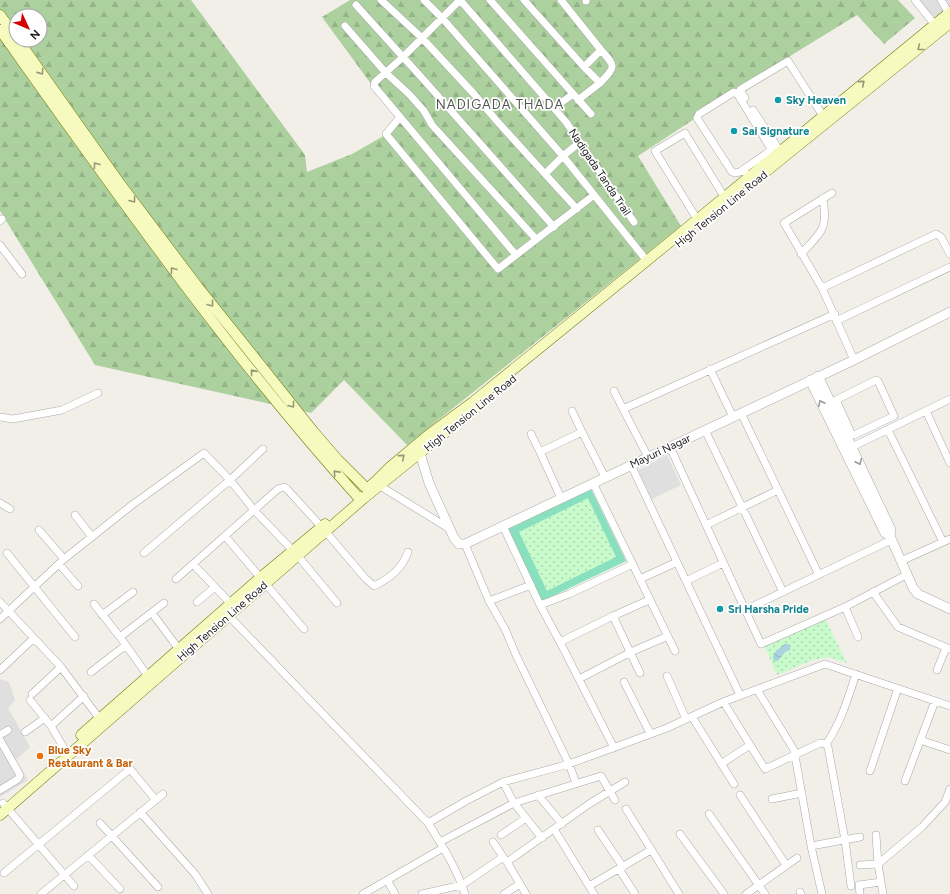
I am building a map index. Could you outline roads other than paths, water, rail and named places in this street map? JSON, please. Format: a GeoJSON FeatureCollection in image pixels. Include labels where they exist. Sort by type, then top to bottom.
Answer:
{"type":"FeatureCollection","features":[{"type":"Feature","properties":{"kind":"main road"},"geometry":{"type":"LineString","coordinates":[[0,15],[8,26]]}},
{"type":"Feature","properties":{"kind":"main road","name":"High Tension Line Road"},"geometry":{"type":"LineString","coordinates":[[540,352],[697,219],[726,200],[745,174],[769,156],[780,151],[935,25],[950,16]]}},
{"type":"Feature","properties":{"kind":"main road","name":"High Tension Line Road"},"geometry":{"type":"LineString","coordinates":[[2,807],[360,497],[380,486],[417,450],[473,402],[540,352],[950,16]]}},
{"type":"Feature","properties":{"kind":"main road"},"geometry":{"type":"LineString","coordinates":[[0,30],[113,188],[194,290],[295,425],[360,497]]}},
{"type":"Feature","properties":{"kind":"main road"},"geometry":{"type":"LineString","coordinates":[[24,48],[194,290],[313,431],[363,486],[369,488],[417,450]]}},
{"type":"Feature","properties":{"kind":"street"},"geometry":{"type":"LineString","coordinates":[[381,0],[422,38],[577,208]]}},
{"type":"Feature","properties":{"kind":"street"},"geometry":{"type":"LineString","coordinates":[[424,0],[443,19],[495,80],[548,138],[647,261]]}},
{"type":"Feature","properties":{"kind":"street"},"geometry":{"type":"LineString","coordinates":[[460,0],[443,19],[376,82],[374,86],[516,255]]}},
{"type":"Feature","properties":{"kind":"street","name":"Nadigada Tanda Trail"},"geometry":{"type":"LineString","coordinates":[[460,0],[566,122],[634,222]]}},
{"type":"Feature","properties":{"kind":"street"},"geometry":{"type":"LineString","coordinates":[[490,0],[591,114]]}},
{"type":"Feature","properties":{"kind":"street"},"geometry":{"type":"LineString","coordinates":[[524,0],[600,83]]}},
{"type":"Feature","properties":{"kind":"street"},"geometry":{"type":"LineString","coordinates":[[561,0],[613,63],[611,72],[600,83],[578,100]]}},
{"type":"Feature","properties":{"kind":"street"},"geometry":{"type":"LineString","coordinates":[[915,0],[935,25]]}},
{"type":"Feature","properties":{"kind":"street"},"geometry":{"type":"LineString","coordinates":[[941,0],[950,16]]}},
{"type":"Feature","properties":{"kind":"street"},"geometry":{"type":"LineString","coordinates":[[356,6],[554,227]]}},
{"type":"Feature","properties":{"kind":"street"},"geometry":{"type":"LineString","coordinates":[[346,26],[386,73],[409,94],[424,111],[432,125],[536,239]]}},
{"type":"Feature","properties":{"kind":"street"},"geometry":{"type":"LineString","coordinates":[[584,67],[601,50]]}},
{"type":"Feature","properties":{"kind":"street"},"geometry":{"type":"LineString","coordinates":[[780,151],[741,92],[741,89],[788,61],[823,116]]}},
{"type":"Feature","properties":{"kind":"street"},"geometry":{"type":"LineString","coordinates":[[745,174],[732,172],[698,120],[699,114],[732,94],[737,93],[771,148],[769,156]]}},
{"type":"Feature","properties":{"kind":"street"},"geometry":{"type":"LineString","coordinates":[[554,108],[573,94]]}},
{"type":"Feature","properties":{"kind":"street"},"geometry":{"type":"LineString","coordinates":[[400,117],[386,134],[498,269],[594,195]]}},
{"type":"Feature","properties":{"kind":"street"},"geometry":{"type":"LineString","coordinates":[[697,219],[655,151],[685,133],[726,200]]}},
{"type":"Feature","properties":{"kind":"street"},"geometry":{"type":"LineString","coordinates":[[545,174],[580,142]]}},
{"type":"Feature","properties":{"kind":"street"},"geometry":{"type":"LineString","coordinates":[[832,193],[784,224],[822,288],[854,360]]}},
{"type":"Feature","properties":{"kind":"street"},"geometry":{"type":"LineString","coordinates":[[801,254],[824,228],[825,214],[823,198]]}},
{"type":"Feature","properties":{"kind":"street"},"geometry":{"type":"LineString","coordinates":[[822,288],[936,234],[941,238],[950,254]]}},
{"type":"Feature","properties":{"kind":"street"},"geometry":{"type":"LineString","coordinates":[[0,245],[22,274]]}},
{"type":"Feature","properties":{"kind":"street"},"geometry":{"type":"LineString","coordinates":[[623,409],[710,369],[950,267]]}},
{"type":"Feature","properties":{"kind":"street","name":"Mayuri Nagar"},"geometry":{"type":"LineString","coordinates":[[465,544],[854,360],[950,312]]}},
{"type":"Feature","properties":{"kind":"street"},"geometry":{"type":"LineString","coordinates":[[710,369],[778,490],[818,575]]}},
{"type":"Feature","properties":{"kind":"street"},"geometry":{"type":"LineString","coordinates":[[814,378],[839,423],[848,449],[891,530],[890,538],[906,575],[918,594],[950,609]]}},
{"type":"Feature","properties":{"kind":"street"},"geometry":{"type":"LineString","coordinates":[[878,380],[894,416],[854,435],[852,435],[839,423],[836,402],[837,399],[878,380]]}},
{"type":"Feature","properties":{"kind":"street"},"geometry":{"type":"LineString","coordinates":[[614,391],[648,457]]}},
{"type":"Feature","properties":{"kind":"street"},"geometry":{"type":"LineString","coordinates":[[0,417],[13,419],[62,410],[98,393]]}},
{"type":"Feature","properties":{"kind":"street"},"geometry":{"type":"LineString","coordinates":[[848,449],[950,399]]}},
{"type":"Feature","properties":{"kind":"street"},"geometry":{"type":"LineString","coordinates":[[572,411],[605,477]]}},
{"type":"Feature","properties":{"kind":"street"},"geometry":{"type":"LineString","coordinates":[[926,411],[950,463]]}},
{"type":"Feature","properties":{"kind":"street"},"geometry":{"type":"LineString","coordinates":[[705,430],[782,592]]}},
{"type":"Feature","properties":{"kind":"street"},"geometry":{"type":"LineString","coordinates":[[888,430],[943,542]]}},
{"type":"Feature","properties":{"kind":"street"},"geometry":{"type":"LineString","coordinates":[[540,452],[582,432]]}},
{"type":"Feature","properties":{"kind":"street"},"geometry":{"type":"LineString","coordinates":[[531,434],[561,498]]}},
{"type":"Feature","properties":{"kind":"street"},"geometry":{"type":"LineString","coordinates":[[670,447],[761,644],[845,607],[906,575]]}},
{"type":"Feature","properties":{"kind":"street"},"geometry":{"type":"LineString","coordinates":[[144,553],[230,480],[263,449]]}},
{"type":"Feature","properties":{"kind":"street"},"geometry":{"type":"LineString","coordinates":[[417,450],[429,483],[456,542],[459,544],[465,544],[489,601],[505,629],[569,764],[576,784]]}},
{"type":"Feature","properties":{"kind":"street"},"geometry":{"type":"LineString","coordinates":[[0,619],[35,588],[61,561],[204,453],[230,480],[254,510],[295,553],[337,604]]}},
{"type":"Feature","properties":{"kind":"street"},"geometry":{"type":"LineString","coordinates":[[631,465],[740,695]]}},
{"type":"Feature","properties":{"kind":"street"},"geometry":{"type":"LineString","coordinates":[[593,483],[675,651]]}},
{"type":"Feature","properties":{"kind":"street"},"geometry":{"type":"LineString","coordinates":[[380,486],[450,529]]}},
{"type":"Feature","properties":{"kind":"street"},"geometry":{"type":"LineString","coordinates":[[176,579],[278,489],[284,487],[288,489],[365,578],[374,586],[383,582],[398,571],[408,552]]}},
{"type":"Feature","properties":{"kind":"street"},"geometry":{"type":"LineString","coordinates":[[706,525],[778,490]]}},
{"type":"Feature","properties":{"kind":"street"},"geometry":{"type":"LineString","coordinates":[[0,503],[10,509]]}},
{"type":"Feature","properties":{"kind":"street"},"geometry":{"type":"LineString","coordinates":[[75,515],[92,537]]}},
{"type":"Feature","properties":{"kind":"street"},"geometry":{"type":"LineString","coordinates":[[503,526],[540,605],[614,748]]}},
{"type":"Feature","properties":{"kind":"street"},"geometry":{"type":"LineString","coordinates":[[39,530],[78,586]]}},
{"type":"Feature","properties":{"kind":"street"},"geometry":{"type":"LineString","coordinates":[[225,536],[304,629]]}},
{"type":"Feature","properties":{"kind":"street"},"geometry":{"type":"LineString","coordinates":[[745,610],[890,538]]}},
{"type":"Feature","properties":{"kind":"street"},"geometry":{"type":"LineString","coordinates":[[901,561],[950,538]]}},
{"type":"Feature","properties":{"kind":"street"},"geometry":{"type":"LineString","coordinates":[[8,553],[75,637]]}},
{"type":"Feature","properties":{"kind":"street"},"geometry":{"type":"LineString","coordinates":[[640,579],[677,562]]}},
{"type":"Feature","properties":{"kind":"street"},"geometry":{"type":"LineString","coordinates":[[686,581],[723,563]]}},
{"type":"Feature","properties":{"kind":"street"},"geometry":{"type":"LineString","coordinates":[[193,564],[215,587],[230,609],[428,823],[462,885],[465,894]]}},
{"type":"Feature","properties":{"kind":"street"},"geometry":{"type":"LineString","coordinates":[[540,605],[569,594],[633,564]]}},
{"type":"Feature","properties":{"kind":"street"},"geometry":{"type":"LineString","coordinates":[[489,601],[531,585]]}},
{"type":"Feature","properties":{"kind":"street"},"geometry":{"type":"LineString","coordinates":[[197,602],[215,587]]}},
{"type":"Feature","properties":{"kind":"street"},"geometry":{"type":"LineString","coordinates":[[102,615],[133,592]]}},
{"type":"Feature","properties":{"kind":"street"},"geometry":{"type":"LineString","coordinates":[[874,592],[898,627],[948,648],[937,670]]}},
{"type":"Feature","properties":{"kind":"street"},"geometry":{"type":"LineString","coordinates":[[560,642],[649,600]]}},
{"type":"Feature","properties":{"kind":"street"},"geometry":{"type":"LineString","coordinates":[[0,602],[61,667],[102,721]]}},
{"type":"Feature","properties":{"kind":"street"},"geometry":{"type":"LineString","coordinates":[[120,637],[164,603]]}},
{"type":"Feature","properties":{"kind":"street"},"geometry":{"type":"LineString","coordinates":[[94,604],[150,679]]}},
{"type":"Feature","properties":{"kind":"street"},"geometry":{"type":"LineString","coordinates":[[845,607],[858,637]]}},
{"type":"Feature","properties":{"kind":"street"},"geometry":{"type":"LineString","coordinates":[[613,616],[640,673]]}},
{"type":"Feature","properties":{"kind":"street"},"geometry":{"type":"LineString","coordinates":[[155,617],[181,652]]}},
{"type":"Feature","properties":{"kind":"street"},"geometry":{"type":"LineString","coordinates":[[579,679],[630,652],[668,636]]}},
{"type":"Feature","properties":{"kind":"street"},"geometry":{"type":"LineString","coordinates":[[0,670],[34,638]]}},
{"type":"Feature","properties":{"kind":"street"},"geometry":{"type":"LineString","coordinates":[[91,672],[126,645]]}},
{"type":"Feature","properties":{"kind":"street"},"geometry":{"type":"LineString","coordinates":[[428,823],[503,782],[569,764],[614,748],[667,728],[740,695],[825,664],[950,706]]}},
{"type":"Feature","properties":{"kind":"street"},"geometry":{"type":"LineString","coordinates":[[61,667],[31,697],[67,752]]}},
{"type":"Feature","properties":{"kind":"street"},"geometry":{"type":"LineString","coordinates":[[826,744],[834,733],[856,674]]}},
{"type":"Feature","properties":{"kind":"street"},"geometry":{"type":"LineString","coordinates":[[666,676],[686,719]]}},
{"type":"Feature","properties":{"kind":"street"},"geometry":{"type":"LineString","coordinates":[[624,682],[650,734]]}},
{"type":"Feature","properties":{"kind":"street"},"geometry":{"type":"LineString","coordinates":[[870,771],[898,688]]}},
{"type":"Feature","properties":{"kind":"street"},"geometry":{"type":"LineString","coordinates":[[759,693],[790,743],[795,755],[811,846],[822,894]]}},
{"type":"Feature","properties":{"kind":"street"},"geometry":{"type":"LineString","coordinates":[[51,726],[84,696]]}},
{"type":"Feature","properties":{"kind":"street"},"geometry":{"type":"LineString","coordinates":[[905,781],[934,701]]}},
{"type":"Feature","properties":{"kind":"street"},"geometry":{"type":"LineString","coordinates":[[726,706],[765,769],[820,743],[826,744]]}},
{"type":"Feature","properties":{"kind":"street"},"geometry":{"type":"LineString","coordinates":[[24,732],[45,718]]}},
{"type":"Feature","properties":{"kind":"street"},"geometry":{"type":"LineString","coordinates":[[694,720],[734,784]]}},
{"type":"Feature","properties":{"kind":"street"},"geometry":{"type":"LineString","coordinates":[[0,735],[8,730]]}},
{"type":"Feature","properties":{"kind":"street"},"geometry":{"type":"LineString","coordinates":[[0,740],[20,775],[18,779],[0,790]]}},
{"type":"Feature","properties":{"kind":"street"},"geometry":{"type":"LineString","coordinates":[[920,740],[950,750]]}},
{"type":"Feature","properties":{"kind":"street"},"geometry":{"type":"LineString","coordinates":[[826,744],[828,747],[845,840],[851,886]]}},
{"type":"Feature","properties":{"kind":"street"},"geometry":{"type":"LineString","coordinates":[[721,764],[750,746]]}},
{"type":"Feature","properties":{"kind":"street"},"geometry":{"type":"LineString","coordinates":[[4,873],[130,769],[156,799]]}},
{"type":"Feature","properties":{"kind":"street"},"geometry":{"type":"LineString","coordinates":[[363,894],[441,845],[514,803],[601,776],[615,800]]}},
{"type":"Feature","properties":{"kind":"street"},"geometry":{"type":"LineString","coordinates":[[503,782],[514,803],[542,838]]}},
{"type":"Feature","properties":{"kind":"street"},"geometry":{"type":"LineString","coordinates":[[422,894],[462,885],[542,838],[610,790],[625,782]]}},
{"type":"Feature","properties":{"kind":"street"},"geometry":{"type":"LineString","coordinates":[[860,865],[878,864],[922,827],[948,798],[950,789]]}},
{"type":"Feature","properties":{"kind":"street"},"geometry":{"type":"LineString","coordinates":[[772,799],[802,793]]}},
{"type":"Feature","properties":{"kind":"street"},"geometry":{"type":"LineString","coordinates":[[41,894],[162,794]]}},
{"type":"Feature","properties":{"kind":"street"},"geometry":{"type":"LineString","coordinates":[[538,795],[562,824]]}},
{"type":"Feature","properties":{"kind":"street"},"geometry":{"type":"LineString","coordinates":[[740,795],[786,865]]}},
{"type":"Feature","properties":{"kind":"street"},"geometry":{"type":"LineString","coordinates":[[2,807],[38,844],[74,886]]}},
{"type":"Feature","properties":{"kind":"street"},"geometry":{"type":"LineString","coordinates":[[626,809],[679,894]]}},
{"type":"Feature","properties":{"kind":"street"},"geometry":{"type":"LineString","coordinates":[[140,812],[195,874],[208,894]]}},
{"type":"Feature","properties":{"kind":"street"},"geometry":{"type":"LineString","coordinates":[[708,814],[765,894]]}},
{"type":"Feature","properties":{"kind":"street"},"geometry":{"type":"LineString","coordinates":[[501,835],[526,818]]}},
{"type":"Feature","properties":{"kind":"street"},"geometry":{"type":"LineString","coordinates":[[100,823],[158,887]]}},
{"type":"Feature","properties":{"kind":"street"},"geometry":{"type":"LineString","coordinates":[[554,829],[594,894]]}},
{"type":"Feature","properties":{"kind":"street"},"geometry":{"type":"LineString","coordinates":[[598,830],[636,894]]}},
{"type":"Feature","properties":{"kind":"street"},"geometry":{"type":"LineString","coordinates":[[680,834],[724,894]]}},
{"type":"Feature","properties":{"kind":"street"},"geometry":{"type":"LineString","coordinates":[[876,835],[878,864],[883,894]]}},
{"type":"Feature","properties":{"kind":"street"},"geometry":{"type":"LineString","coordinates":[[811,846],[860,837]]}},
{"type":"Feature","properties":{"kind":"street"},"geometry":{"type":"LineString","coordinates":[[493,842],[526,894]]}},
{"type":"Feature","properties":{"kind":"street"},"geometry":{"type":"LineString","coordinates":[[590,886],[651,850]]}},
{"type":"Feature","properties":{"kind":"street"},"geometry":{"type":"LineString","coordinates":[[88,855],[120,889]]}},
{"type":"Feature","properties":{"kind":"street"},"geometry":{"type":"LineString","coordinates":[[746,894],[797,858]]}},
{"type":"Feature","properties":{"kind":"street"},"geometry":{"type":"LineString","coordinates":[[387,880],[395,894]]}},
{"type":"Feature","properties":{"kind":"street"},"geometry":{"type":"LineString","coordinates":[[860,894],[859,885],[881,882]]}},
{"type":"Feature","properties":{"kind":"street"},"geometry":{"type":"LineString","coordinates":[[504,894],[520,884]]}},
{"type":"Feature","properties":{"kind":"water"},"geometry":{"type":"Polygon","coordinates":[[[785,644],[790,645],[790,650],[785,652],[778,661],[774,661],[773,657],[775,652],[785,644]]]}},
{"type":"Feature","properties":{"kind":"place","name":"Sky Heaven"},"geometry":{"type":"Point","coordinates":[778,100]}},
{"type":"Feature","properties":{"kind":"place","name":"Sai Signature"},"geometry":{"type":"Point","coordinates":[734,131]}},
{"type":"Feature","properties":{"kind":"place","name":"Sri Harsha Pride"},"geometry":{"type":"Point","coordinates":[720,609]}},
{"type":"Feature","properties":{"kind":"place","name":"Blue Sky Restaurant & Bar"},"geometry":{"type":"Point","coordinates":[40,756]}},
{"type":"Feature","properties":{"kind":"district","name":"NADIGADA THADA"},"geometry":{"type":"Point","coordinates":[500,104]}}]}
